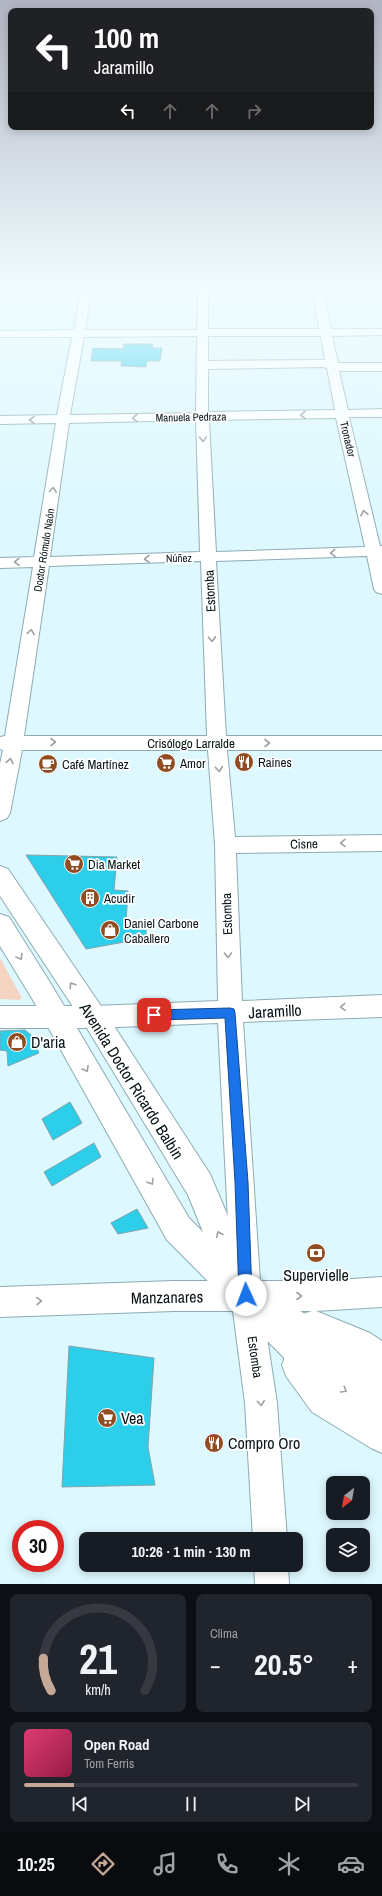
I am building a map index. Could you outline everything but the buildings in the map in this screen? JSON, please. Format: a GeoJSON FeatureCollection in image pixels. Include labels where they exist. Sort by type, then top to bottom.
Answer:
{"type":"FeatureCollection","features":[{"type":"Feature","properties":{"kind":"main road","name":"Avenida Doctor Ricardo Balbín"},"geometry":{"type":"LineString","coordinates":[[0,876],[94,1017],[199,1185],[246,1295]]}},
{"type":"Feature","properties":{"kind":"main road","name":"Avenida Doctor Ricardo Balbín"},"geometry":{"type":"LineString","coordinates":[[0,924],[57,1018],[178,1229],[246,1295]]}},
{"type":"Feature","properties":{"kind":"main road"},"geometry":{"type":"LineString","coordinates":[[246,1295],[347,1362],[382,1383]]}},
{"type":"Feature","properties":{"kind":"main road"},"geometry":{"type":"LineString","coordinates":[[246,1295],[334,1384],[382,1413]]}},
{"type":"Feature","properties":{"kind":"street","name":"Doctor Rómulo Naón"},"geometry":{"type":"LineString","coordinates":[[0,813],[7,743],[42,562],[63,420],[74,362]]}},
{"type":"Feature","properties":{"kind":"street","name":"Estomba"},"geometry":{"type":"LineString","coordinates":[[204,362],[202,416],[217,743],[225,845],[230,1013],[241,1182],[246,1295],[261,1403],[270,1532]]}},
{"type":"Feature","properties":{"kind":"street","name":"Tronador"},"geometry":{"type":"LineString","coordinates":[[331,362],[342,414],[377,551],[382,588]]}},
{"type":"Feature","properties":{"kind":"street"},"geometry":{"type":"LineString","coordinates":[[204,365],[322,363],[344,368],[382,367]]}},
{"type":"Feature","properties":{"kind":"street","name":"Manuela Pedraza"},"geometry":{"type":"LineString","coordinates":[[0,420],[382,413]]}},
{"type":"Feature","properties":{"kind":"street","name":"Núñez"},"geometry":{"type":"LineString","coordinates":[[0,563],[208,558],[377,551]]}},
{"type":"Feature","properties":{"kind":"street","name":"Crisólogo Larralde"},"geometry":{"type":"LineString","coordinates":[[7,743],[382,743]]}},
{"type":"Feature","properties":{"kind":"street","name":"Cisne"},"geometry":{"type":"LineString","coordinates":[[225,845],[382,843]]}},
{"type":"Feature","properties":{"kind":"street","name":"Jaramillo"},"geometry":{"type":"LineString","coordinates":[[0,1017],[94,1017],[382,1006]]}},
{"type":"Feature","properties":{"kind":"street","name":"Manzanares"},"geometry":{"type":"LineString","coordinates":[[0,1302],[246,1295],[322,1296],[382,1292]]}},
{"type":"Feature","properties":{"kind":"street","name":"Avenida Doctor Ricardo Balbín"},"geometry":{"type":"LineString","coordinates":[[246,1295],[359,1344],[382,1358]]}},
{"type":"Feature","properties":{"kind":"street","name":"Avenida Doctor Ricardo Balbín"},"geometry":{"type":"LineString","coordinates":[[246,1295],[323,1401],[382,1437]]}},
{"type":"Feature","properties":{"kind":"street"},"geometry":{"type":"LineString","coordinates":[[271,1572],[272,1584]]}},
{"type":"Feature","properties":{"kind":"shaded area"},"geometry":{"type":"Polygon","coordinates":[[[0,958],[22,998],[19,1000],[0,999],[0,958]]]}},
{"type":"Feature","properties":{"kind":"place","name":"Raines"},"geometry":{"type":"Point","coordinates":[244,762]}},
{"type":"Feature","properties":{"kind":"place","name":"Amor"},"geometry":{"type":"Point","coordinates":[166,763]}},
{"type":"Feature","properties":{"kind":"place","name":"Café Martínez"},"geometry":{"type":"Point","coordinates":[48,764]}},
{"type":"Feature","properties":{"kind":"place","name":"Dia Market"},"geometry":{"type":"Point","coordinates":[74,864]}},
{"type":"Feature","properties":{"kind":"place","name":"Acudir"},"geometry":{"type":"Point","coordinates":[90,898]}},
{"type":"Feature","properties":{"kind":"place","name":"Daniel Carbone Caballero"},"geometry":{"type":"Point","coordinates":[110,930]}},
{"type":"Feature","properties":{"kind":"place","name":"D'aria"},"geometry":{"type":"Point","coordinates":[17,1042]}},
{"type":"Feature","properties":{"kind":"place","name":"Supervielle"},"geometry":{"type":"Point","coordinates":[316,1253]}},
{"type":"Feature","properties":{"kind":"place","name":"Vea"},"geometry":{"type":"Point","coordinates":[107,1418]}},
{"type":"Feature","properties":{"kind":"place","name":"Compro Oro"},"geometry":{"type":"Point","coordinates":[214,1443]}},
{"type":"Feature","properties":{"kind":"route"},"geometry":{"type":"LineString","coordinates":[[154,1015],[230,1013],[241,1182],[246,1295]]}}]}
